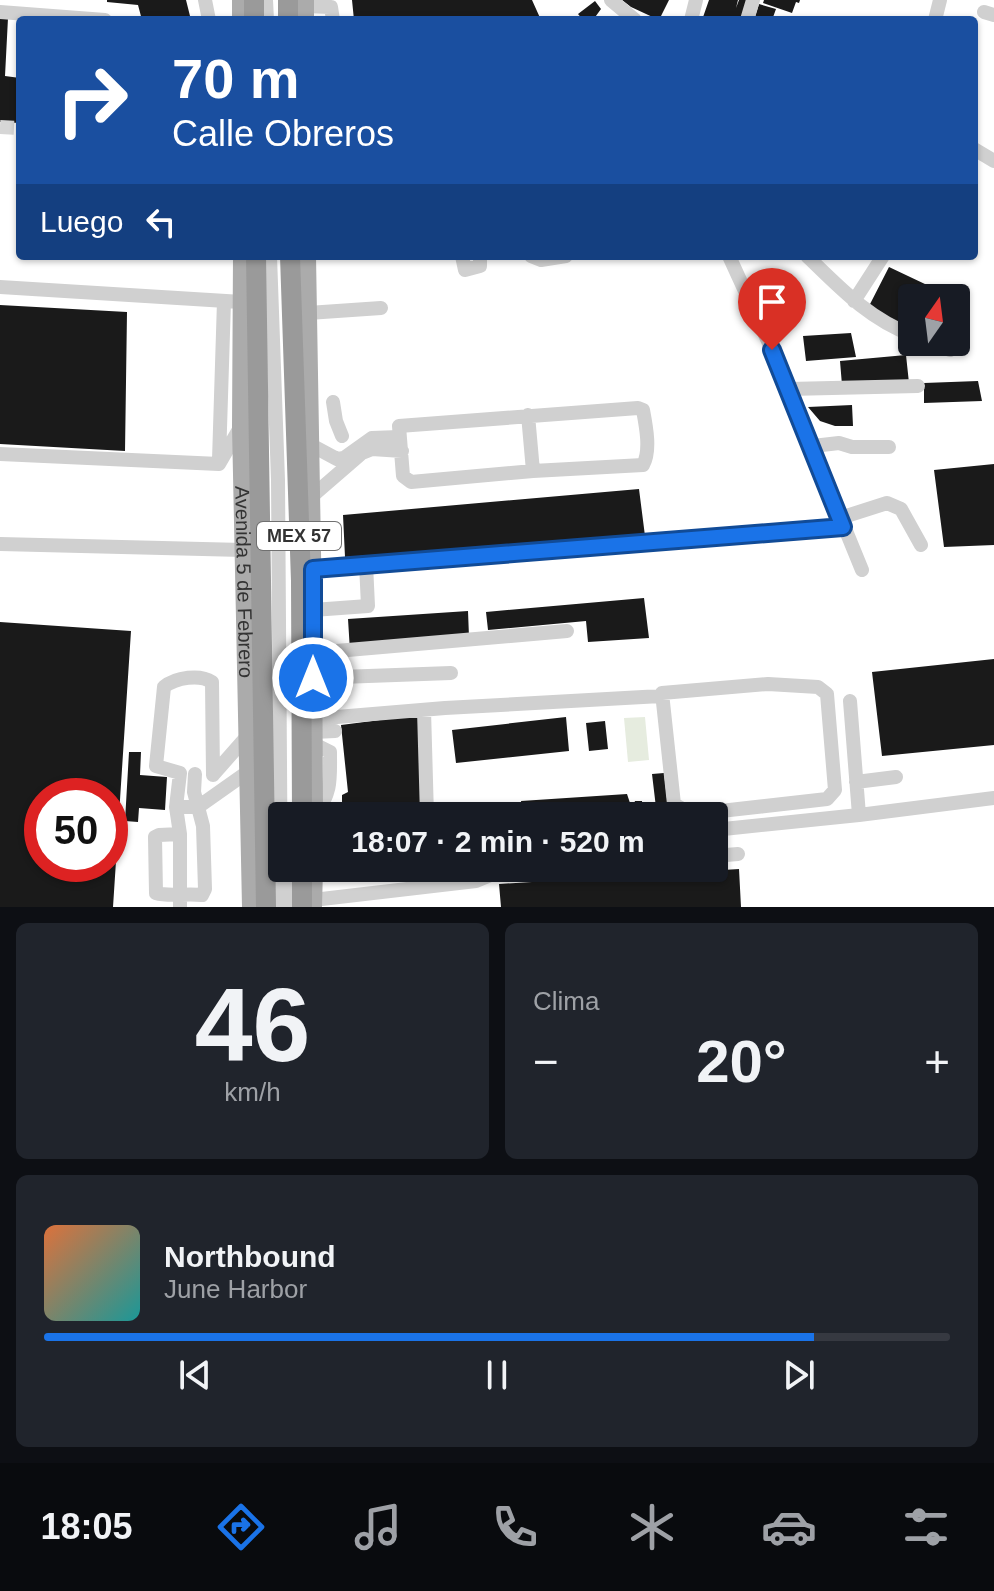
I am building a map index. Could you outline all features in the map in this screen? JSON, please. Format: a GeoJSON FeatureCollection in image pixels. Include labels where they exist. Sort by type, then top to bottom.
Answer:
{"type":"FeatureCollection","features":[{"type":"Feature","properties":{"kind":"highway","name":"Avenida 5 de Febrero"},"geometry":{"type":"LineString","coordinates":[[253,906],[256,260]]}},
{"type":"Feature","properties":{"kind":"highway","name":"MEX 57"},"geometry":{"type":"LineString","coordinates":[[290,260],[301,581],[302,802]]}},
{"type":"Feature","properties":{"kind":"highway"},"geometry":{"type":"LineString","coordinates":[[305,882],[310,905]]}},
{"type":"Feature","properties":{"kind":"main road","name":"Avenida 5 de Febrero"},"geometry":{"type":"LineString","coordinates":[[241,260],[233,301],[241,426],[253,906]]}},
{"type":"Feature","properties":{"kind":"main road"},"geometry":{"type":"LineString","coordinates":[[307,260],[313,678],[322,735],[315,802]]}},
{"type":"Feature","properties":{"kind":"main road"},"geometry":{"type":"LineString","coordinates":[[310,905],[312,882]]}},
{"type":"Feature","properties":{"kind":"street"},"geometry":{"type":"LineString","coordinates":[[611,0],[628,16]]}},
{"type":"Feature","properties":{"kind":"street"},"geometry":{"type":"LineString","coordinates":[[300,6],[331,7],[332,16]]}},
{"type":"Feature","properties":{"kind":"street"},"geometry":{"type":"LineString","coordinates":[[0,12],[52,16]]}},
{"type":"Feature","properties":{"kind":"street"},"geometry":{"type":"LineString","coordinates":[[270,260],[278,496],[281,907]]}},
{"type":"Feature","properties":{"kind":"street"},"geometry":{"type":"LineString","coordinates":[[278,260],[290,802]]}},
{"type":"Feature","properties":{"kind":"street"},"geometry":{"type":"LineString","coordinates":[[463,260],[465,270],[480,266],[480,260]]}},
{"type":"Feature","properties":{"kind":"street"},"geometry":{"type":"LineString","coordinates":[[731,260],[789,389],[862,570]]}},
{"type":"Feature","properties":{"kind":"street"},"geometry":{"type":"LineString","coordinates":[[811,260],[854,301],[898,330]]}},
{"type":"Feature","properties":{"kind":"street"},"geometry":{"type":"LineString","coordinates":[[854,301],[880,260]]}},
{"type":"Feature","properties":{"kind":"street"},"geometry":{"type":"LineString","coordinates":[[0,287],[233,301],[219,464]]}},
{"type":"Feature","properties":{"kind":"street"},"geometry":{"type":"LineString","coordinates":[[308,313],[381,308]]}},
{"type":"Feature","properties":{"kind":"street"},"geometry":{"type":"LineString","coordinates":[[789,389],[918,386]]}},
{"type":"Feature","properties":{"kind":"street"},"geometry":{"type":"LineString","coordinates":[[333,402],[342,436]]}},
{"type":"Feature","properties":{"kind":"street"},"geometry":{"type":"LineString","coordinates":[[643,410],[647,454],[643,465],[411,482],[403,476],[398,429],[402,425],[528,415],[643,410]]}},
{"type":"Feature","properties":{"kind":"street"},"geometry":{"type":"LineString","coordinates":[[528,415],[533,471]]}},
{"type":"Feature","properties":{"kind":"street"},"geometry":{"type":"LineString","coordinates":[[309,425],[336,421]]}},
{"type":"Feature","properties":{"kind":"street"},"geometry":{"type":"LineString","coordinates":[[219,464],[241,426]]}},
{"type":"Feature","properties":{"kind":"street"},"geometry":{"type":"LineString","coordinates":[[309,444],[337,459],[344,458],[372,438],[401,444]]}},
{"type":"Feature","properties":{"kind":"street"},"geometry":{"type":"LineString","coordinates":[[813,446],[828,443],[852,447],[889,447]]}},
{"type":"Feature","properties":{"kind":"street"},"geometry":{"type":"LineString","coordinates":[[310,498],[362,453],[401,444]]}},
{"type":"Feature","properties":{"kind":"street"},"geometry":{"type":"LineString","coordinates":[[0,454],[219,464]]}},
{"type":"Feature","properties":{"kind":"street"},"geometry":{"type":"LineString","coordinates":[[313,569],[842,523],[887,503],[901,509],[921,545]]}},
{"type":"Feature","properties":{"kind":"street"},"geometry":{"type":"LineString","coordinates":[[0,544],[243,550]]}},
{"type":"Feature","properties":{"kind":"street"},"geometry":{"type":"LineString","coordinates":[[313,610],[368,606],[366,564]]}},
{"type":"Feature","properties":{"kind":"street"},"geometry":{"type":"LineString","coordinates":[[313,653],[567,631]]}},
{"type":"Feature","properties":{"kind":"street"},"geometry":{"type":"LineString","coordinates":[[313,678],[451,673]]}},
{"type":"Feature","properties":{"kind":"street"},"geometry":{"type":"LineString","coordinates":[[189,678],[212,682],[213,775],[156,766],[164,687],[169,682],[189,678]]}},
{"type":"Feature","properties":{"kind":"street"},"geometry":{"type":"LineString","coordinates":[[322,735],[424,710],[661,696],[662,693],[795,684],[818,687],[827,694],[835,790],[827,799],[804,803],[703,813],[681,810],[674,804],[662,693]]}},
{"type":"Feature","properties":{"kind":"street"},"geometry":{"type":"LineString","coordinates":[[850,701],[859,815]]}},
{"type":"Feature","properties":{"kind":"street"},"geometry":{"type":"LineString","coordinates":[[424,710],[427,802]]}},
{"type":"Feature","properties":{"kind":"street"},"geometry":{"type":"LineString","coordinates":[[213,775],[249,734]]}},
{"type":"Feature","properties":{"kind":"street"},"geometry":{"type":"LineString","coordinates":[[176,807],[198,807],[249,771]]}},
{"type":"Feature","properties":{"kind":"street"},"geometry":{"type":"LineString","coordinates":[[180,834],[155,837],[155,886],[156,893],[181,900],[202,895],[205,889],[203,826],[187,773]]}},
{"type":"Feature","properties":{"kind":"street"},"geometry":{"type":"LineString","coordinates":[[181,900],[180,834],[176,807],[187,773]]}},
{"type":"Feature","properties":{"kind":"street"},"geometry":{"type":"LineString","coordinates":[[856,782],[896,777]]}},
{"type":"Feature","properties":{"kind":"street"},"geometry":{"type":"LineString","coordinates":[[728,829],[994,798]]}},
{"type":"Feature","properties":{"kind":"street"},"geometry":{"type":"LineString","coordinates":[[728,855],[738,854]]}},
{"type":"Feature","properties":{"kind":"street"},"geometry":{"type":"LineString","coordinates":[[291,882],[291,907]]}},
{"type":"Feature","properties":{"kind":"street"},"geometry":{"type":"LineString","coordinates":[[310,905],[469,882]]}},
{"type":"Feature","properties":{"kind":"shaded area"},"geometry":{"type":"Polygon","coordinates":[[[645,717],[649,760],[628,762],[624,718],[645,717]]]}},
{"type":"Feature","properties":{"kind":"building"},"geometry":{"type":"Polygon","coordinates":[[[186,0],[190,16],[141,16],[138,5],[107,2],[186,0]]]}},
{"type":"Feature","properties":{"kind":"building"},"geometry":{"type":"Polygon","coordinates":[[[352,0],[532,0],[539,16],[354,16],[352,0]]]}},
{"type":"Feature","properties":{"kind":"building"},"geometry":{"type":"Polygon","coordinates":[[[622,0],[669,0],[661,16],[650,16],[622,0]]]}},
{"type":"Feature","properties":{"kind":"building"},"geometry":{"type":"Polygon","coordinates":[[[709,0],[738,0],[736,8],[739,0],[749,0],[744,16],[703,16],[709,0]]]}},
{"type":"Feature","properties":{"kind":"building"},"geometry":{"type":"Polygon","coordinates":[[[764,0],[800,0],[792,13],[763,3],[764,0]]]}},
{"type":"Feature","properties":{"kind":"building"},"geometry":{"type":"Polygon","coordinates":[[[595,1],[601,9],[596,16],[578,14],[595,1]]]}},
{"type":"Feature","properties":{"kind":"building"},"geometry":{"type":"Polygon","coordinates":[[[759,4],[776,9],[773,16],[755,16],[759,4]]]}},
{"type":"Feature","properties":{"kind":"building"},"geometry":{"type":"Polygon","coordinates":[[[0,18],[8,18],[5,76],[16,77],[16,123],[0,122],[0,18]]]}},
{"type":"Feature","properties":{"kind":"building"},"geometry":{"type":"Polygon","coordinates":[[[889,267],[925,284],[898,284],[898,322],[868,308],[889,267]]]}},
{"type":"Feature","properties":{"kind":"building"},"geometry":{"type":"Polygon","coordinates":[[[0,305],[127,312],[125,451],[0,444],[0,305]]]}},
{"type":"Feature","properties":{"kind":"building"},"geometry":{"type":"Polygon","coordinates":[[[851,333],[856,357],[806,361],[803,336],[851,333]]]}},
{"type":"Feature","properties":{"kind":"building"},"geometry":{"type":"Polygon","coordinates":[[[906,356],[909,383],[842,385],[840,361],[906,356]]]}},
{"type":"Feature","properties":{"kind":"building"},"geometry":{"type":"Polygon","coordinates":[[[978,381],[982,401],[924,403],[924,383],[978,381]]]}},
{"type":"Feature","properties":{"kind":"building"},"geometry":{"type":"Polygon","coordinates":[[[852,405],[853,426],[835,426],[820,421],[808,407],[852,405]]]}},
{"type":"Feature","properties":{"kind":"building"},"geometry":{"type":"Polygon","coordinates":[[[994,464],[994,545],[944,547],[934,470],[994,464]]]}},
{"type":"Feature","properties":{"kind":"building"},"geometry":{"type":"Polygon","coordinates":[[[639,489],[645,536],[345,557],[343,515],[639,489]]]}},
{"type":"Feature","properties":{"kind":"building"},"geometry":{"type":"Polygon","coordinates":[[[644,598],[649,638],[588,642],[586,621],[488,630],[486,612],[644,598]]]}},
{"type":"Feature","properties":{"kind":"building"},"geometry":{"type":"Polygon","coordinates":[[[468,611],[469,637],[350,651],[348,619],[468,611]]]}},
{"type":"Feature","properties":{"kind":"building"},"geometry":{"type":"Polygon","coordinates":[[[0,622],[131,631],[121,778],[24,778],[24,882],[115,882],[113,907],[0,907],[0,622]]]}},
{"type":"Feature","properties":{"kind":"building"},"geometry":{"type":"Polygon","coordinates":[[[994,659],[994,745],[882,756],[872,672],[994,659]]]}},
{"type":"Feature","properties":{"kind":"building"},"geometry":{"type":"Polygon","coordinates":[[[419,715],[422,802],[342,802],[342,795],[348,792],[341,725],[419,715]]]}},
{"type":"Feature","properties":{"kind":"building"},"geometry":{"type":"Polygon","coordinates":[[[566,717],[569,751],[456,763],[452,730],[566,717]]]}},
{"type":"Feature","properties":{"kind":"building"},"geometry":{"type":"Polygon","coordinates":[[[605,721],[608,749],[589,751],[586,723],[605,721]]]}},
{"type":"Feature","properties":{"kind":"building"},"geometry":{"type":"Polygon","coordinates":[[[129,752],[141,752],[140,775],[167,777],[165,810],[139,808],[138,822],[128,821],[129,752]]]}},
{"type":"Feature","properties":{"kind":"building"},"geometry":{"type":"Polygon","coordinates":[[[664,773],[667,802],[655,802],[652,774],[664,773]]]}},
{"type":"Feature","properties":{"kind":"building"},"geometry":{"type":"Polygon","coordinates":[[[627,794],[630,802],[521,802],[627,794]]]}},
{"type":"Feature","properties":{"kind":"building"},"geometry":{"type":"Polygon","coordinates":[[[739,869],[741,907],[501,907],[499,884],[728,882],[728,870],[739,869]]]}},
{"type":"Feature","properties":{"kind":"tunnel"},"geometry":{"type":"LineString","coordinates":[[0,127],[16,128]]}},
{"type":"Feature","properties":{"kind":"route"},"geometry":{"type":"LineString","coordinates":[[313,678],[313,569],[843,527],[772,350]]}}]}
